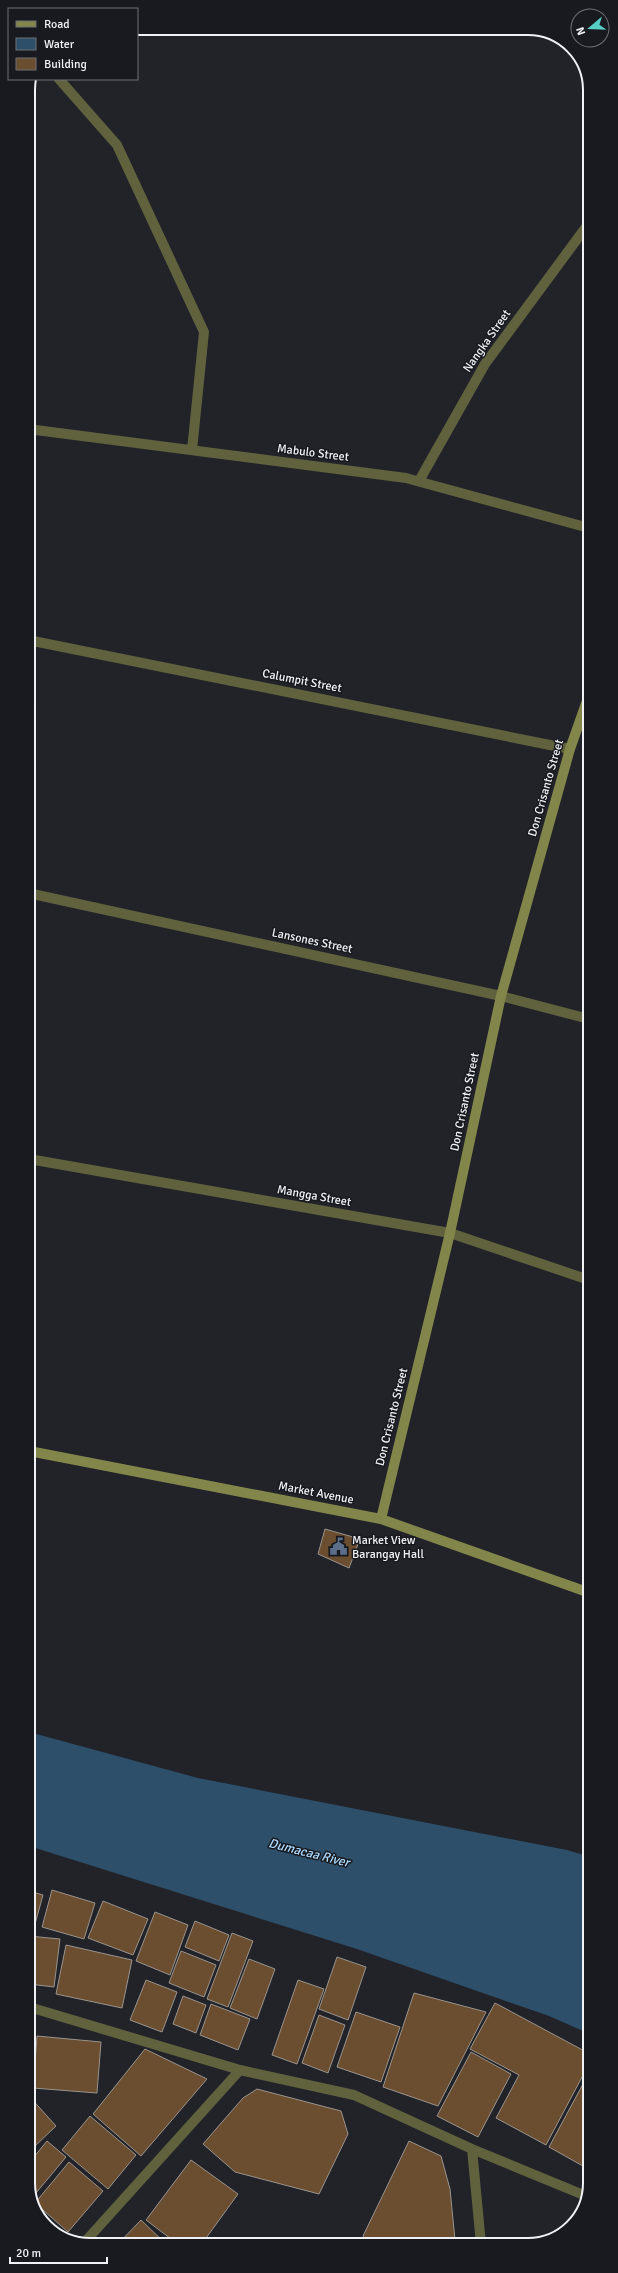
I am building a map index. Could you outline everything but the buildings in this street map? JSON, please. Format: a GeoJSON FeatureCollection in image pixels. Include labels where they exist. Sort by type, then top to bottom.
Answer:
{"type":"FeatureCollection","features":[{"type":"Feature","properties":{"kind":"street"},"geometry":{"type":"LineString","coordinates":[[60,80],[117,145],[204,332],[192,450]]}},
{"type":"Feature","properties":{"kind":"street","name":"Nangka Street"},"geometry":{"type":"LineString","coordinates":[[419,481],[485,364],[583,231]]}},
{"type":"Feature","properties":{"kind":"street","name":"Mabulo Street"},"geometry":{"type":"LineString","coordinates":[[35,430],[398,477],[419,481],[583,526]]}},
{"type":"Feature","properties":{"kind":"street","name":"Calumpit Street"},"geometry":{"type":"LineString","coordinates":[[35,641],[570,749]]}},
{"type":"Feature","properties":{"kind":"street","name":"Don Crisanto Street"},"geometry":{"type":"LineString","coordinates":[[381,1518],[450,1234],[501,996],[570,749],[583,712]]}},
{"type":"Feature","properties":{"kind":"street","name":"Lansones Street"},"geometry":{"type":"LineString","coordinates":[[35,895],[501,996],[583,1017]]}},
{"type":"Feature","properties":{"kind":"street","name":"Mangga Street"},"geometry":{"type":"LineString","coordinates":[[35,1159],[450,1234],[583,1278]]}},
{"type":"Feature","properties":{"kind":"street","name":"Market Avenue"},"geometry":{"type":"LineString","coordinates":[[35,1453],[381,1518],[583,1591]]}},
{"type":"Feature","properties":{"kind":"street"},"geometry":{"type":"LineString","coordinates":[[35,2009],[240,2070],[354,2095],[472,2149],[582,2194]]}},
{"type":"Feature","properties":{"kind":"street"},"geometry":{"type":"LineString","coordinates":[[88,2238],[240,2070]]}},
{"type":"Feature","properties":{"kind":"street"},"geometry":{"type":"LineString","coordinates":[[472,2149],[480,2238]]}},
{"type":"Feature","properties":{"kind":"water","name":"Dumacaa River"},"geometry":{"type":"Polygon","coordinates":[[[35,1734],[198,1778],[567,1850],[583,1855],[583,2031],[549,2016],[357,1949],[35,1848],[35,1734]]]}},
{"type":"Feature","properties":{"kind":"place","name":"Market View Barangay Hall"},"geometry":{"type":"Point","coordinates":[339,1547]}}]}
